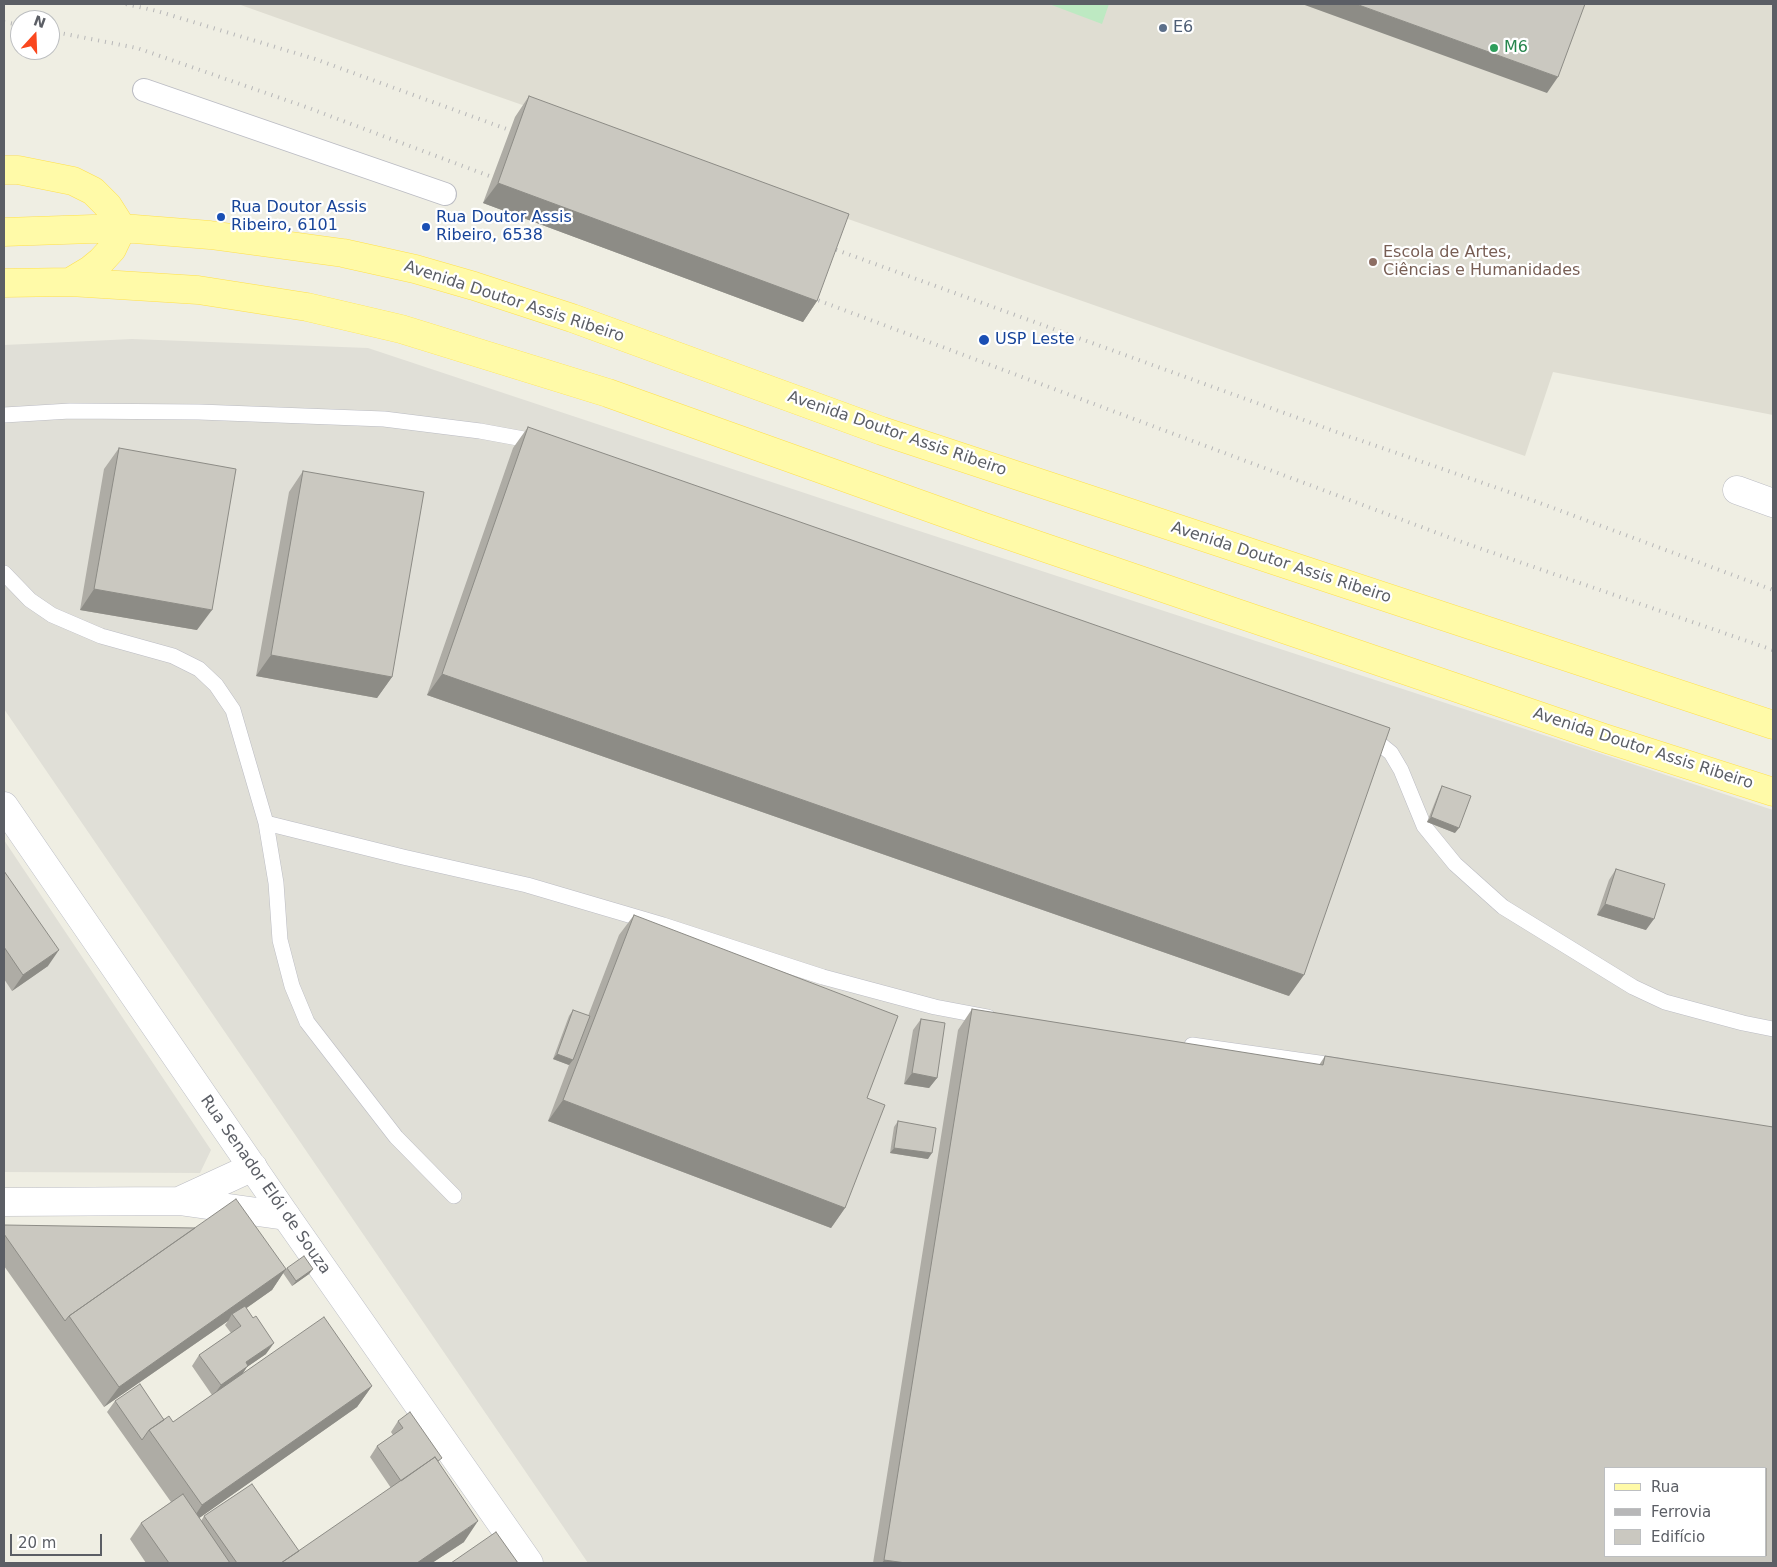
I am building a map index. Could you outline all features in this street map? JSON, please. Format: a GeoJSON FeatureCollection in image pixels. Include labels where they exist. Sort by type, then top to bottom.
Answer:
{"type":"FeatureCollection","features":[{"type":"Feature","properties":{"kind":"main road"},"geometry":{"type":"LineString","coordinates":[[4,170],[18,170],[73,181],[93,191],[108,206],[122,228],[112,249],[101,261],[70,282],[4,283]]}},
{"type":"Feature","properties":{"kind":"main road","name":"Avenida Doutor Assis Ribeiro"},"geometry":{"type":"LineString","coordinates":[[4,232],[122,228],[210,235],[343,253],[415,269],[572,318],[882,431],[1773,725]]}},
{"type":"Feature","properties":{"kind":"main road","name":"Avenida Doutor Assis Ribeiro"},"geometry":{"type":"LineString","coordinates":[[70,282],[198,290],[307,307],[401,328],[608,393],[981,526],[1595,734],[1773,792]]}},
{"type":"Feature","properties":{"kind":"main road"},"geometry":{"type":"LineString","coordinates":[[1737,490],[1773,502]]}},
{"type":"Feature","properties":{"kind":"main road","name":"Rua Senador Elói de Souza"},"geometry":{"type":"LineString","coordinates":[[4,806],[252,1168],[529,1563]]}},
{"type":"Feature","properties":{"kind":"main road"},"geometry":{"type":"LineString","coordinates":[[179,1201],[252,1168]]}},
{"type":"Feature","properties":{"kind":"main road"},"geometry":{"type":"LineString","coordinates":[[4,1202],[179,1201],[286,1216]]}},
{"type":"Feature","properties":{"kind":"street"},"geometry":{"type":"LineString","coordinates":[[144,90],[445,194]]}},
{"type":"Feature","properties":{"kind":"lane"},"geometry":{"type":"LineString","coordinates":[[4,415],[70,412],[199,412],[384,419],[480,430],[552,445]]}},
{"type":"Feature","properties":{"kind":"lane"},"geometry":{"type":"LineString","coordinates":[[4,573],[30,600],[52,615],[101,636],[173,656],[199,669],[216,685],[233,710],[266,823],[276,883],[280,940],[292,986],[308,1022],[396,1137],[454,1196]]}},
{"type":"Feature","properties":{"kind":"lane"},"geometry":{"type":"LineString","coordinates":[[1357,732],[1375,740],[1391,753],[1401,770],[1424,826],[1455,864],[1503,907],[1633,987],[1664,1002],[1773,1029]]}},
{"type":"Feature","properties":{"kind":"lane"},"geometry":{"type":"LineString","coordinates":[[266,823],[527,885],[664,925],[822,977],[935,1007],[1005,1020]]}},
{"type":"Feature","properties":{"kind":"lane"},"geometry":{"type":"LineString","coordinates":[[1178,1043],[1355,1068]]}},
{"type":"Feature","properties":{"kind":"shaded area","name":"Escola de Artes, Ciências e Humanidades"},"geometry":{"type":"Polygon","coordinates":[[[238,4],[1773,4],[1773,415],[1553,372],[1525,456],[238,4]]]}},
{"type":"Feature","properties":{"kind":"shaded area"},"geometry":{"type":"Polygon","coordinates":[[[132,339],[368,348],[904,526],[1773,810],[1773,1563],[588,1563],[4,709],[4,345],[132,339]]]}},
{"type":"Feature","properties":{"kind":"shaded area"},"geometry":{"type":"Polygon","coordinates":[[[4,840],[211,1150],[200,1173],[4,1172],[4,840]]]}},
{"type":"Feature","properties":{"kind":"green space"},"geometry":{"type":"Polygon","coordinates":[[[1049,4],[1109,4],[1102,24],[1049,4]]]}},
{"type":"Feature","properties":{"kind":"building","name":"M6"},"geometry":{"type":"Polygon","coordinates":[[[1356,4],[1585,4],[1558,77],[1356,4]]]}},
{"type":"Feature","properties":{"kind":"building"},"geometry":{"type":"Polygon","coordinates":[[[529,96],[849,214],[817,301],[498,183],[529,96]]]}},
{"type":"Feature","properties":{"kind":"building"},"geometry":{"type":"Polygon","coordinates":[[[528,427],[1390,728],[1304,975],[442,674],[528,427]]]}},
{"type":"Feature","properties":{"kind":"building"},"geometry":{"type":"Polygon","coordinates":[[[119,448],[236,469],[212,610],[94,589],[119,448]]]}},
{"type":"Feature","properties":{"kind":"building"},"geometry":{"type":"Polygon","coordinates":[[[303,471],[424,492],[392,677],[271,655],[303,471]]]}},
{"type":"Feature","properties":{"kind":"building"},"geometry":{"type":"Polygon","coordinates":[[[1442,786],[1471,796],[1459,828],[1431,817],[1442,786]]]}},
{"type":"Feature","properties":{"kind":"building"},"geometry":{"type":"Polygon","coordinates":[[[1616,869],[1665,884],[1654,919],[1605,904],[1616,869]]]}},
{"type":"Feature","properties":{"kind":"building"},"geometry":{"type":"Polygon","coordinates":[[[4,871],[59,950],[23,975],[4,947],[4,871]]]}},
{"type":"Feature","properties":{"kind":"building"},"geometry":{"type":"Polygon","coordinates":[[[634,915],[898,1016],[867,1098],[885,1105],[845,1208],[563,1100],[634,915]]]}},
{"type":"Feature","properties":{"kind":"building"},"geometry":{"type":"Polygon","coordinates":[[[972,1009],[1323,1065],[1325,1056],[1773,1127],[1773,1563],[906,1563],[884,1560],[972,1009]]]}},
{"type":"Feature","properties":{"kind":"building"},"geometry":{"type":"Polygon","coordinates":[[[573,1010],[590,1016],[573,1060],[557,1054],[573,1010]]]}},
{"type":"Feature","properties":{"kind":"building"},"geometry":{"type":"Polygon","coordinates":[[[921,1019],[945,1023],[937,1078],[912,1073],[921,1019]]]}},
{"type":"Feature","properties":{"kind":"building"},"geometry":{"type":"Polygon","coordinates":[[[898,1121],[936,1128],[932,1153],[894,1148],[898,1121]]]}},
{"type":"Feature","properties":{"kind":"building"},"geometry":{"type":"Polygon","coordinates":[[[236,1199],[286,1269],[119,1387],[69,1316],[236,1199]]]}},
{"type":"Feature","properties":{"kind":"building"},"geometry":{"type":"Polygon","coordinates":[[[4,1225],[195,1228],[69,1316],[65,1321],[4,1234],[4,1225]]]}},
{"type":"Feature","properties":{"kind":"building"},"geometry":{"type":"Polygon","coordinates":[[[304,1256],[313,1269],[296,1281],[287,1268],[304,1256]]]}},
{"type":"Feature","properties":{"kind":"building"},"geometry":{"type":"Polygon","coordinates":[[[245,1306],[253,1318],[256,1316],[274,1343],[246,1362],[248,1366],[221,1385],[199,1355],[241,1326],[232,1314],[245,1306]]]}},
{"type":"Feature","properties":{"kind":"building"},"geometry":{"type":"Polygon","coordinates":[[[324,1317],[372,1386],[202,1505],[149,1430],[169,1416],[173,1422],[324,1317]]]}},
{"type":"Feature","properties":{"kind":"building"},"geometry":{"type":"Polygon","coordinates":[[[140,1384],[164,1420],[149,1430],[142,1440],[115,1401],[140,1384]]]}},
{"type":"Feature","properties":{"kind":"building"},"geometry":{"type":"Polygon","coordinates":[[[410,1412],[442,1458],[438,1461],[435,1457],[401,1481],[377,1446],[403,1428],[398,1421],[410,1412]]]}},
{"type":"Feature","properties":{"kind":"building"},"geometry":{"type":"Polygon","coordinates":[[[435,1457],[478,1521],[417,1563],[281,1563],[435,1457]]]}},
{"type":"Feature","properties":{"kind":"building"},"geometry":{"type":"Polygon","coordinates":[[[252,1484],[299,1551],[281,1563],[237,1563],[204,1516],[252,1484]]]}},
{"type":"Feature","properties":{"kind":"building"},"geometry":{"type":"Polygon","coordinates":[[[183,1494],[230,1563],[169,1563],[141,1523],[183,1494]]]}},
{"type":"Feature","properties":{"kind":"building"},"geometry":{"type":"Polygon","coordinates":[[[496,1532],[518,1563],[451,1563],[496,1532]]]}},
{"type":"Feature","properties":{"kind":"railway"},"geometry":{"type":"LineString","coordinates":[[126,4],[157,11],[315,59],[523,135]]}},
{"type":"Feature","properties":{"kind":"railway"},"geometry":{"type":"LineString","coordinates":[[4,22],[10,23]]}},
{"type":"Feature","properties":{"kind":"railway"},"geometry":{"type":"LineString","coordinates":[[60,33],[137,48],[306,107],[492,177]]}},
{"type":"Feature","properties":{"kind":"railway"},"geometry":{"type":"LineString","coordinates":[[823,245],[1342,434],[1529,499],[1773,590]]}},
{"type":"Feature","properties":{"kind":"railway"},"geometry":{"type":"LineString","coordinates":[[812,298],[1456,540],[1773,650]]}},
{"type":"Feature","properties":{"kind":"place","name":"E6"},"geometry":{"type":"Point","coordinates":[1163,28]}},
{"type":"Feature","properties":{"kind":"place","name":"M6"},"geometry":{"type":"Point","coordinates":[1494,48]}},
{"type":"Feature","properties":{"kind":"place","name":"Rua Doutor Assis Ribeiro, 6101"},"geometry":{"type":"Point","coordinates":[221,217]}},
{"type":"Feature","properties":{"kind":"place","name":"Rua Doutor Assis Ribeiro, 6538"},"geometry":{"type":"Point","coordinates":[426,227]}},
{"type":"Feature","properties":{"kind":"place","name":"Escola de Artes, Ciências e Humanidades"},"geometry":{"type":"Point","coordinates":[1373,262]}},
{"type":"Feature","properties":{"kind":"place","name":"USP Leste"},"geometry":{"type":"Point","coordinates":[984,340]}}]}
